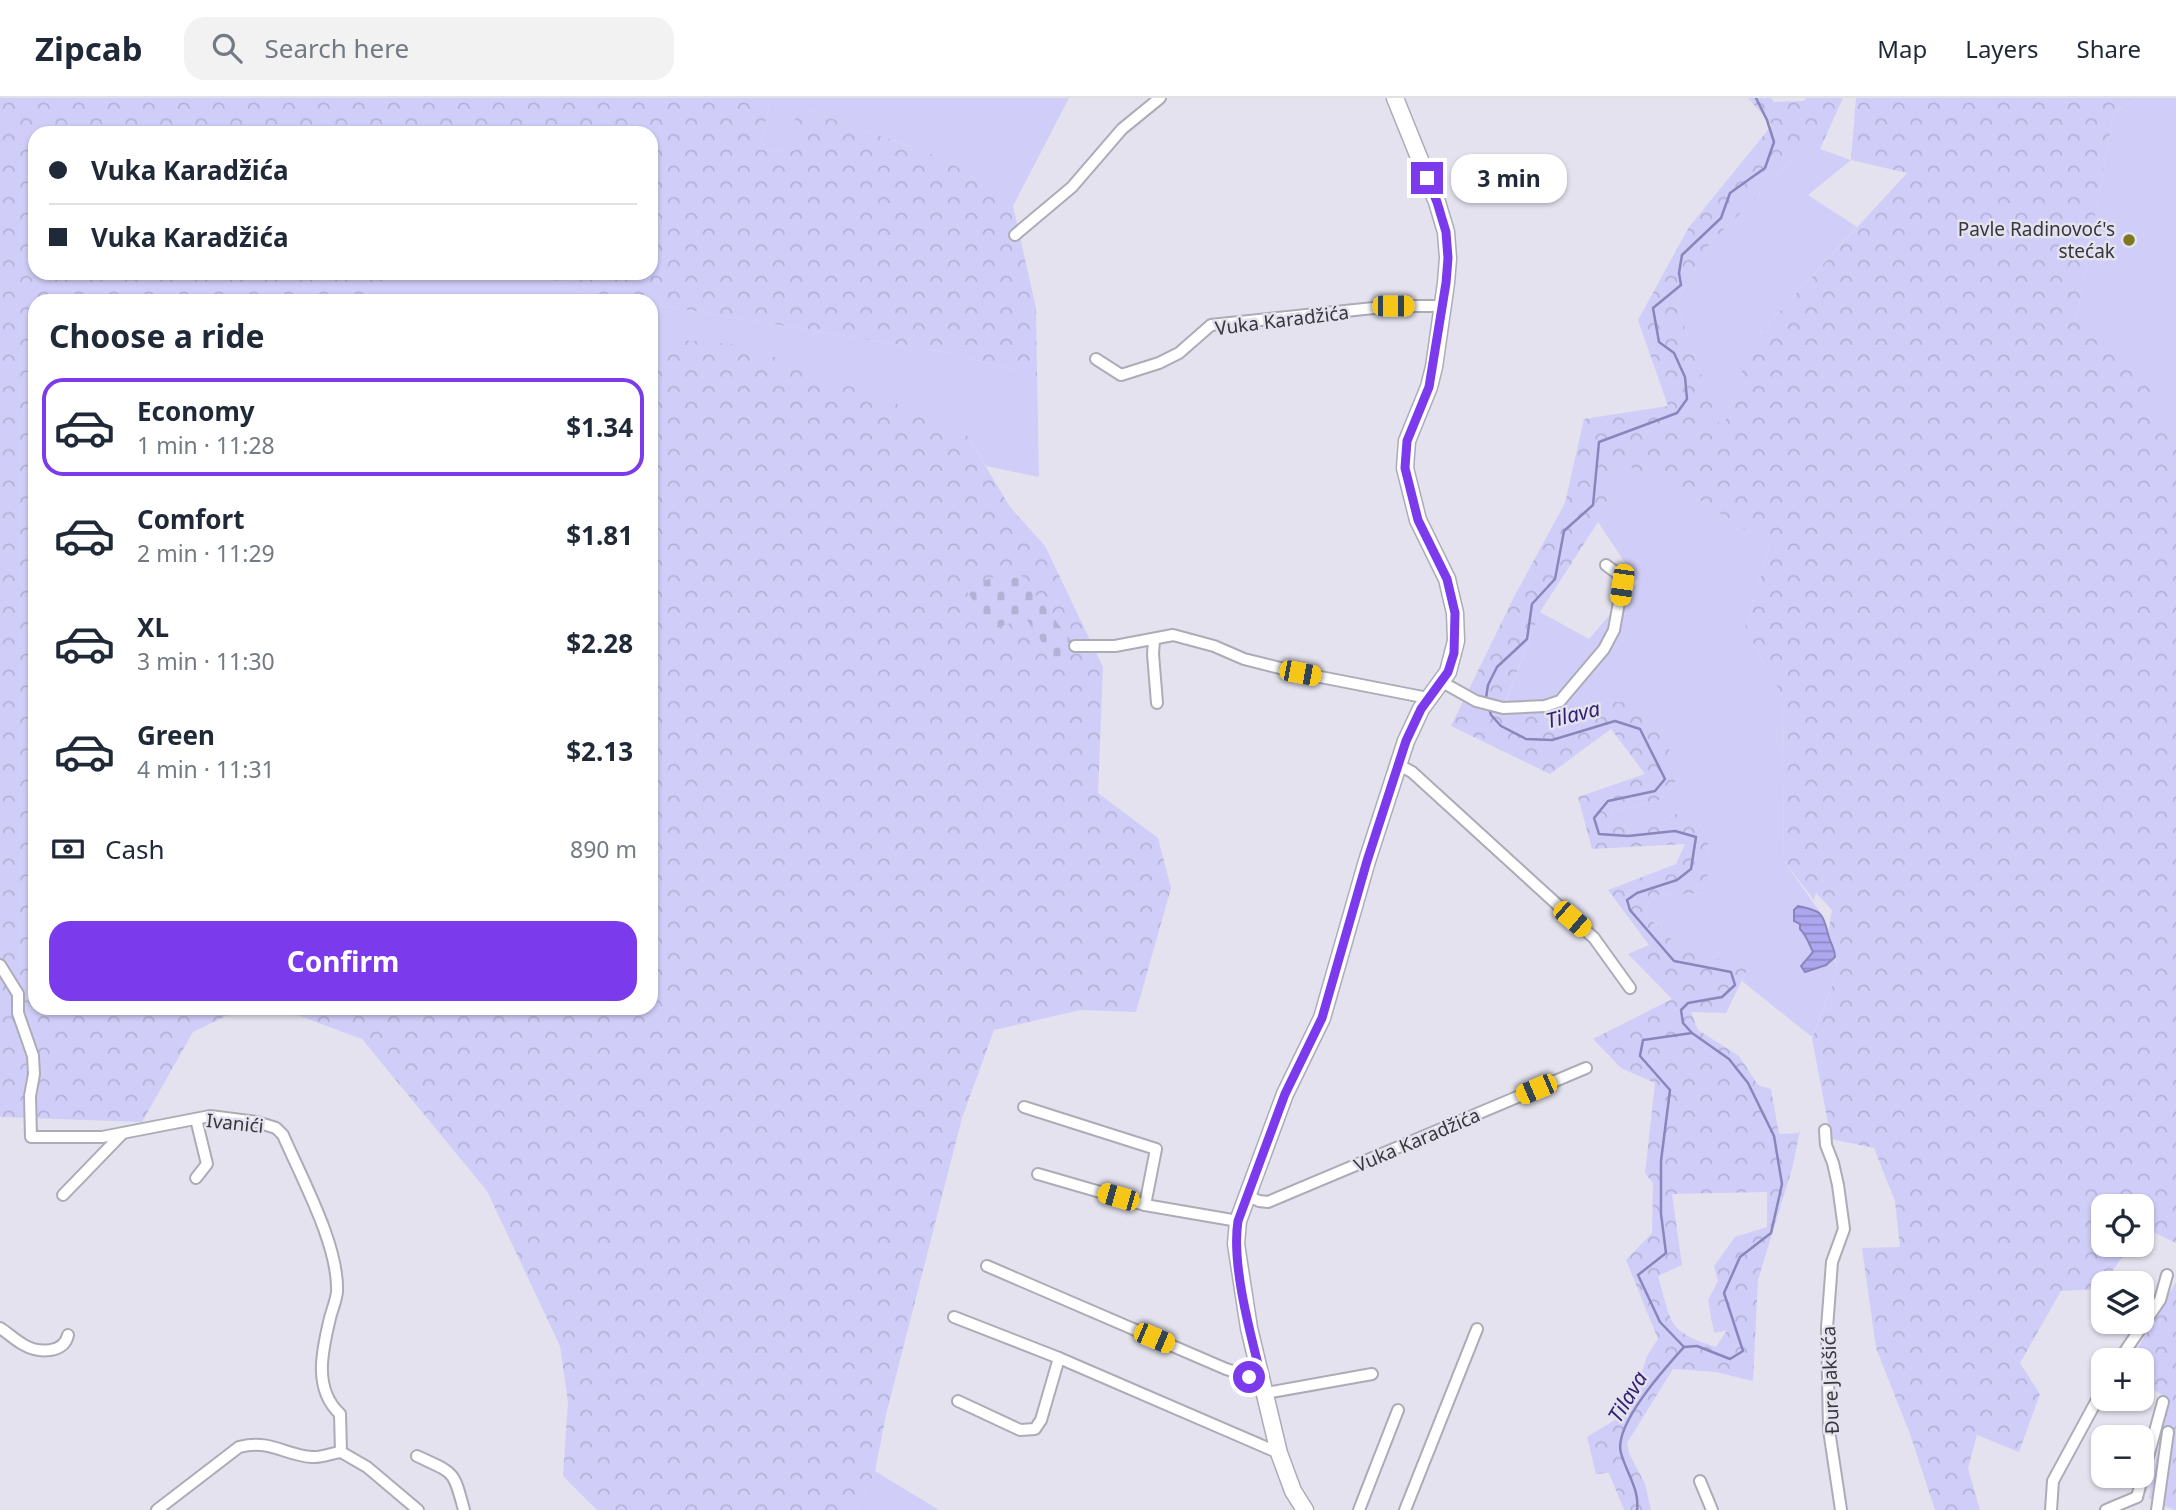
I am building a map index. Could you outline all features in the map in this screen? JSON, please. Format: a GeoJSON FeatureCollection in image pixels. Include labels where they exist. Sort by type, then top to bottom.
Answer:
{"type":"FeatureCollection","features":[{"type":"Feature","properties":{"kind":"street"},"geometry":{"type":"LineString","coordinates":[[1015,236],[1072,187],[1122,129],[1160,98]]}},
{"type":"Feature","properties":{"kind":"street"},"geometry":{"type":"LineString","coordinates":[[1305,1510],[1293,1491],[1279,1453],[1246,1312],[1236,1244],[1238,1221],[1285,1094],[1322,1018],[1367,861],[1415,720],[1448,672],[1454,653],[1455,613],[1447,579],[1413,505],[1405,468],[1405,452],[1410,431],[1429,387],[1444,306],[1448,258],[1446,232],[1437,202],[1395,98]]}},
{"type":"Feature","properties":{"kind":"street","name":"Vuka Karadžića"},"geometry":{"type":"LineString","coordinates":[[1096,359],[1121,375],[1159,363],[1179,353],[1211,326],[1393,306],[1444,306]]}},
{"type":"Feature","properties":{"kind":"street"},"geometry":{"type":"LineString","coordinates":[[1442,682],[1487,704],[1503,708],[1552,704],[1575,685],[1604,649],[1614,630],[1618,617],[1621,578],[1606,565]]}},
{"type":"Feature","properties":{"kind":"street"},"geometry":{"type":"LineString","coordinates":[[1075,646],[1115,646],[1173,635],[1214,646],[1244,659],[1300,673],[1428,698]]}},
{"type":"Feature","properties":{"kind":"street"},"geometry":{"type":"LineString","coordinates":[[1154,640],[1157,703]]}},
{"type":"Feature","properties":{"kind":"street"},"geometry":{"type":"LineString","coordinates":[[1399,765],[1412,772],[1594,938],[1630,988]]}},
{"type":"Feature","properties":{"kind":"street","name":"Ivanići"},"geometry":{"type":"LineString","coordinates":[[0,965],[18,994],[18,1013],[33,1056],[31,1137],[76,1138],[122,1134],[210,1116],[257,1122],[276,1128],[283,1135],[316,1210],[337,1270],[337,1296],[323,1354],[321,1377],[329,1404],[340,1414],[341,1452]]}},
{"type":"Feature","properties":{"kind":"street","name":"Vuka Karadžića"},"geometry":{"type":"LineString","coordinates":[[1246,1195],[1268,1202],[1586,1068]]}},
{"type":"Feature","properties":{"kind":"street"},"geometry":{"type":"LineString","coordinates":[[1024,1107],[1156,1149],[1145,1205]]}},
{"type":"Feature","properties":{"kind":"street"},"geometry":{"type":"LineString","coordinates":[[196,1119],[207,1164],[196,1178]]}},
{"type":"Feature","properties":{"kind":"street","name":"Đure Jakšića"},"geometry":{"type":"LineString","coordinates":[[1825,1130],[1826,1145],[1838,1185],[1843,1229],[1835,1250],[1827,1328],[1829,1430],[1841,1510]]}},
{"type":"Feature","properties":{"kind":"street"},"geometry":{"type":"LineString","coordinates":[[63,1195],[122,1134]]}},
{"type":"Feature","properties":{"kind":"street"},"geometry":{"type":"LineString","coordinates":[[1038,1174],[1145,1205],[1238,1221]]}},
{"type":"Feature","properties":{"kind":"street"},"geometry":{"type":"LineString","coordinates":[[987,1266],[1264,1386],[1372,1374]]}},
{"type":"Feature","properties":{"kind":"street"},"geometry":{"type":"LineString","coordinates":[[2127,1348],[2160,1300],[2166,1275]]}},
{"type":"Feature","properties":{"kind":"street"},"geometry":{"type":"LineString","coordinates":[[954,1317],[1059,1358],[1279,1453]]}},
{"type":"Feature","properties":{"kind":"street"},"geometry":{"type":"LineString","coordinates":[[0,1328],[27,1347],[41,1350],[59,1349],[67,1341],[68,1335]]}},
{"type":"Feature","properties":{"kind":"street"},"geometry":{"type":"LineString","coordinates":[[1405,1510],[1477,1329]]}},
{"type":"Feature","properties":{"kind":"street"},"geometry":{"type":"LineString","coordinates":[[958,1401],[1020,1430],[1035,1429],[1041,1420],[1059,1358]]}},
{"type":"Feature","properties":{"kind":"street"},"geometry":{"type":"LineString","coordinates":[[2137,1497],[2163,1402]]}},
{"type":"Feature","properties":{"kind":"street"},"geometry":{"type":"LineString","coordinates":[[1359,1510],[1398,1410]]}},
{"type":"Feature","properties":{"kind":"street"},"geometry":{"type":"LineString","coordinates":[[2051,1510],[2053,1481],[2091,1411]]}},
{"type":"Feature","properties":{"kind":"street"},"geometry":{"type":"LineString","coordinates":[[2157,1510],[2168,1432]]}},
{"type":"Feature","properties":{"kind":"street"},"geometry":{"type":"LineString","coordinates":[[157,1510],[239,1447],[254,1443],[315,1457],[341,1452],[368,1467],[418,1510]]}},
{"type":"Feature","properties":{"kind":"street"},"geometry":{"type":"LineString","coordinates":[[417,1456],[451,1472],[456,1480],[464,1510]]}},
{"type":"Feature","properties":{"kind":"street"},"geometry":{"type":"LineString","coordinates":[[1700,1480],[1713,1510]]}},
{"type":"Feature","properties":{"kind":"street"},"geometry":{"type":"LineString","coordinates":[[2106,1510],[2137,1497]]}},
{"type":"Feature","properties":{"kind":"street"},"geometry":{"type":"LineString","coordinates":[[2137,1497],[2150,1510]]}},
{"type":"Feature","properties":{"kind":"green space"},"geometry":{"type":"Polygon","coordinates":[[[0,98],[771,98],[759,150],[795,151],[795,105],[947,160],[1013,206],[1036,308],[1037,376],[950,353],[658,305],[658,294],[577,292],[555,280],[658,280],[658,126],[28,126],[28,280],[384,280],[367,294],[28,294],[28,1015],[228,1015],[193,1032],[142,1122],[0,1117],[0,98]]]}},
{"type":"Feature","properties":{"kind":"green space"},"geometry":{"type":"Polygon","coordinates":[[[771,98],[1069,98],[1013,206],[947,160],[795,105],[795,151],[759,150],[771,98]]]}},
{"type":"Feature","properties":{"kind":"green space"},"geometry":{"type":"Polygon","coordinates":[[[1748,98],[1771,98],[1774,102],[1804,101],[1806,98],[1843,98],[1820,149],[1800,149],[1772,182],[1710,243],[1676,303],[1722,432],[1751,343],[1907,173],[1851,160],[1856,98],[2138,98],[2114,112],[2076,321],[2158,382],[2155,408],[2176,426],[2176,1243],[2154,1232],[2154,1194],[2091,1194],[2091,1257],[2122,1257],[2112,1271],[2091,1271],[2091,1289],[2061,1291],[2020,1363],[2040,1394],[2019,1452],[1977,1435],[1968,1468],[1980,1510],[1935,1510],[1910,1434],[1876,1348],[1862,1248],[1900,1247],[1895,1201],[1874,1148],[1831,1139],[1812,1038],[1837,973],[1835,949],[1828,933],[1832,910],[1816,893],[1814,900],[1784,861],[1782,695],[1745,629],[1770,546],[1701,501],[1622,463],[1598,522],[1540,612],[1505,703],[1561,729],[1603,702],[1633,702],[1661,730],[1680,776],[1660,800],[1611,812],[1613,821],[1664,821],[1682,810],[1697,821],[1708,837],[1707,893],[1652,895],[1645,914],[1678,945],[1748,968],[1726,1013],[1691,1012],[1698,1030],[1739,1056],[1758,1085],[1771,1089],[1779,1134],[1800,1131],[1792,1169],[1758,1280],[1753,1381],[1716,1372],[1673,1369],[1627,1443],[1629,1453],[1645,1484],[1651,1510],[1624,1510],[1609,1473],[1596,1474],[1587,1437],[1626,1413],[1647,1356],[1658,1339],[1626,1260],[1652,1233],[1653,1183],[1645,1173],[1655,1083],[1621,1068],[1593,1039],[1672,999],[1628,954],[1649,945],[1608,890],[1676,864],[1685,844],[1592,849],[1578,797],[1645,774],[1611,729],[1550,774],[1451,726],[1514,597],[1565,503],[1584,419],[1668,406],[1638,320],[1689,227],[1772,125],[1748,98]],[[1767,1192],[1672,1194],[1682,1265],[1658,1276],[1669,1315],[1679,1330],[1716,1347],[1727,1330],[1714,1333],[1708,1300],[1718,1281],[1714,1266],[1735,1237],[1767,1227],[1767,1192]]]}},
{"type":"Feature","properties":{"kind":"green space"},"geometry":{"type":"Polygon","coordinates":[[[2138,98],[2176,98],[2176,426],[2155,408],[2076,321],[2114,112],[2138,98]]]}},
{"type":"Feature","properties":{"kind":"green space"},"geometry":{"type":"Polygon","coordinates":[[[1800,149],[1820,149],[1851,160],[1808,195],[1857,227],[1751,343],[1722,433],[1676,303],[1710,243],[1772,182],[1800,149]]]}},
{"type":"Feature","properties":{"kind":"green space"},"geometry":{"type":"Polygon","coordinates":[[[384,280],[556,280],[577,292],[589,294],[367,294],[384,280]]]}},
{"type":"Feature","properties":{"kind":"green space"},"geometry":{"type":"Polygon","coordinates":[[[658,305],[950,353],[1037,376],[1039,477],[986,466],[964,430],[658,382],[658,305]]]}},
{"type":"Feature","properties":{"kind":"green space"},"geometry":{"type":"Polygon","coordinates":[[[671,339],[743,345],[964,430],[1010,507],[1045,546],[1103,667],[1098,793],[1158,838],[1171,888],[1136,1012],[1080,1010],[994,1030],[962,1118],[886,1415],[875,1471],[857,1510],[597,1510],[563,1476],[568,1402],[560,1346],[487,1191],[362,1039],[297,1015],[658,1015],[658,371],[671,339]]]}},
{"type":"Feature","properties":{"kind":"green space"},"geometry":{"type":"Polygon","coordinates":[[[1622,462],[1701,501],[1770,546],[1745,629],[1782,695],[1784,861],[1822,915],[1798,906],[1794,910],[1800,929],[1813,952],[1802,964],[1802,970],[1805,972],[1826,965],[1835,957],[1837,973],[1812,1037],[1742,981],[1748,968],[1678,945],[1645,914],[1652,895],[1706,893],[1708,837],[1697,821],[1682,810],[1664,821],[1613,821],[1611,812],[1660,800],[1680,776],[1603,702],[1561,729],[1505,704],[1540,612],[1589,639],[1638,582],[1598,522],[1622,462]]]}},
{"type":"Feature","properties":{"kind":"green space"},"geometry":{"type":"Polygon","coordinates":[[[1016,569],[1075,646],[1056,663],[1025,617],[995,629],[964,588],[1016,569]]]}},
{"type":"Feature","properties":{"kind":"green space"},"geometry":{"type":"Polygon","coordinates":[[[2176,1282],[2176,1510],[2149,1498],[2151,1488],[2154,1488],[2154,1470],[2167,1398],[2154,1390],[2154,1348],[2138,1348],[2146,1334],[2154,1334],[2154,1320],[2176,1282]]]}},
{"type":"Feature","properties":{"kind":"green space"},"geometry":{"type":"Polygon","coordinates":[[[875,1471],[883,1476],[939,1510],[857,1510],[875,1471]]]}},
{"type":"Feature","properties":{"kind":"shaded area"},"geometry":{"type":"Polygon","coordinates":[[[1798,906],[1820,914],[1835,954],[1826,965],[1805,972],[1801,966],[1813,952],[1800,929],[1800,924],[1794,921],[1794,910],[1798,906]]]}},
{"type":"Feature","properties":{"kind":"waterway","name":"Tilava"},"geometry":{"type":"LineString","coordinates":[[1486,698],[1488,685],[1497,667],[1527,639],[1532,604],[1555,579],[1564,531],[1593,505],[1599,442],[1677,413],[1687,399],[1685,377],[1674,353],[1659,342],[1653,308],[1681,285],[1679,273],[1682,255],[1721,218],[1730,193],[1765,168],[1774,142],[1756,98]]}},
{"type":"Feature","properties":{"kind":"waterway","name":"Tilava"},"geometry":{"type":"LineString","coordinates":[[1489,708],[1491,715],[1501,726],[1526,739],[1552,740],[1615,721],[1640,729],[1665,779],[1655,791],[1608,801],[1594,818],[1599,834],[1628,836],[1675,831],[1696,837],[1691,869],[1677,880],[1637,893],[1627,900],[1630,910],[1674,961],[1731,972],[1735,985],[1722,997],[1688,1003],[1681,1010],[1683,1023],[1692,1033],[1643,1040],[1640,1056],[1670,1090],[1661,1161],[1661,1214],[1666,1253],[1638,1275],[1660,1322],[1684,1347],[1643,1397],[1625,1427],[1621,1453],[1636,1495],[1637,1510]]}},
{"type":"Feature","properties":{"kind":"waterway","name":"Tilava"},"geometry":{"type":"LineString","coordinates":[[1684,1347],[1697,1346],[1730,1359],[1743,1351],[1724,1293],[1740,1257],[1771,1233],[1782,1184],[1774,1136],[1748,1083],[1729,1059],[1692,1033]]}},
{"type":"Feature","properties":{"kind":"place","name":"Pavle Radinovoć's stećak"},"geometry":{"type":"Point","coordinates":[2129,240]}},
{"type":"Feature","properties":{"kind":"route"},"geometry":{"type":"LineString","coordinates":[[1249,1377],[1262,1380],[1246,1312],[1236,1244],[1238,1221],[1285,1094],[1322,1018],[1367,861],[1406,741],[1421,709],[1444,680],[1452,663],[1456,641],[1452,595],[1434,550],[1418,520],[1405,468],[1407,441],[1429,387],[1444,306],[1448,258],[1446,232],[1427,178]]}}]}
